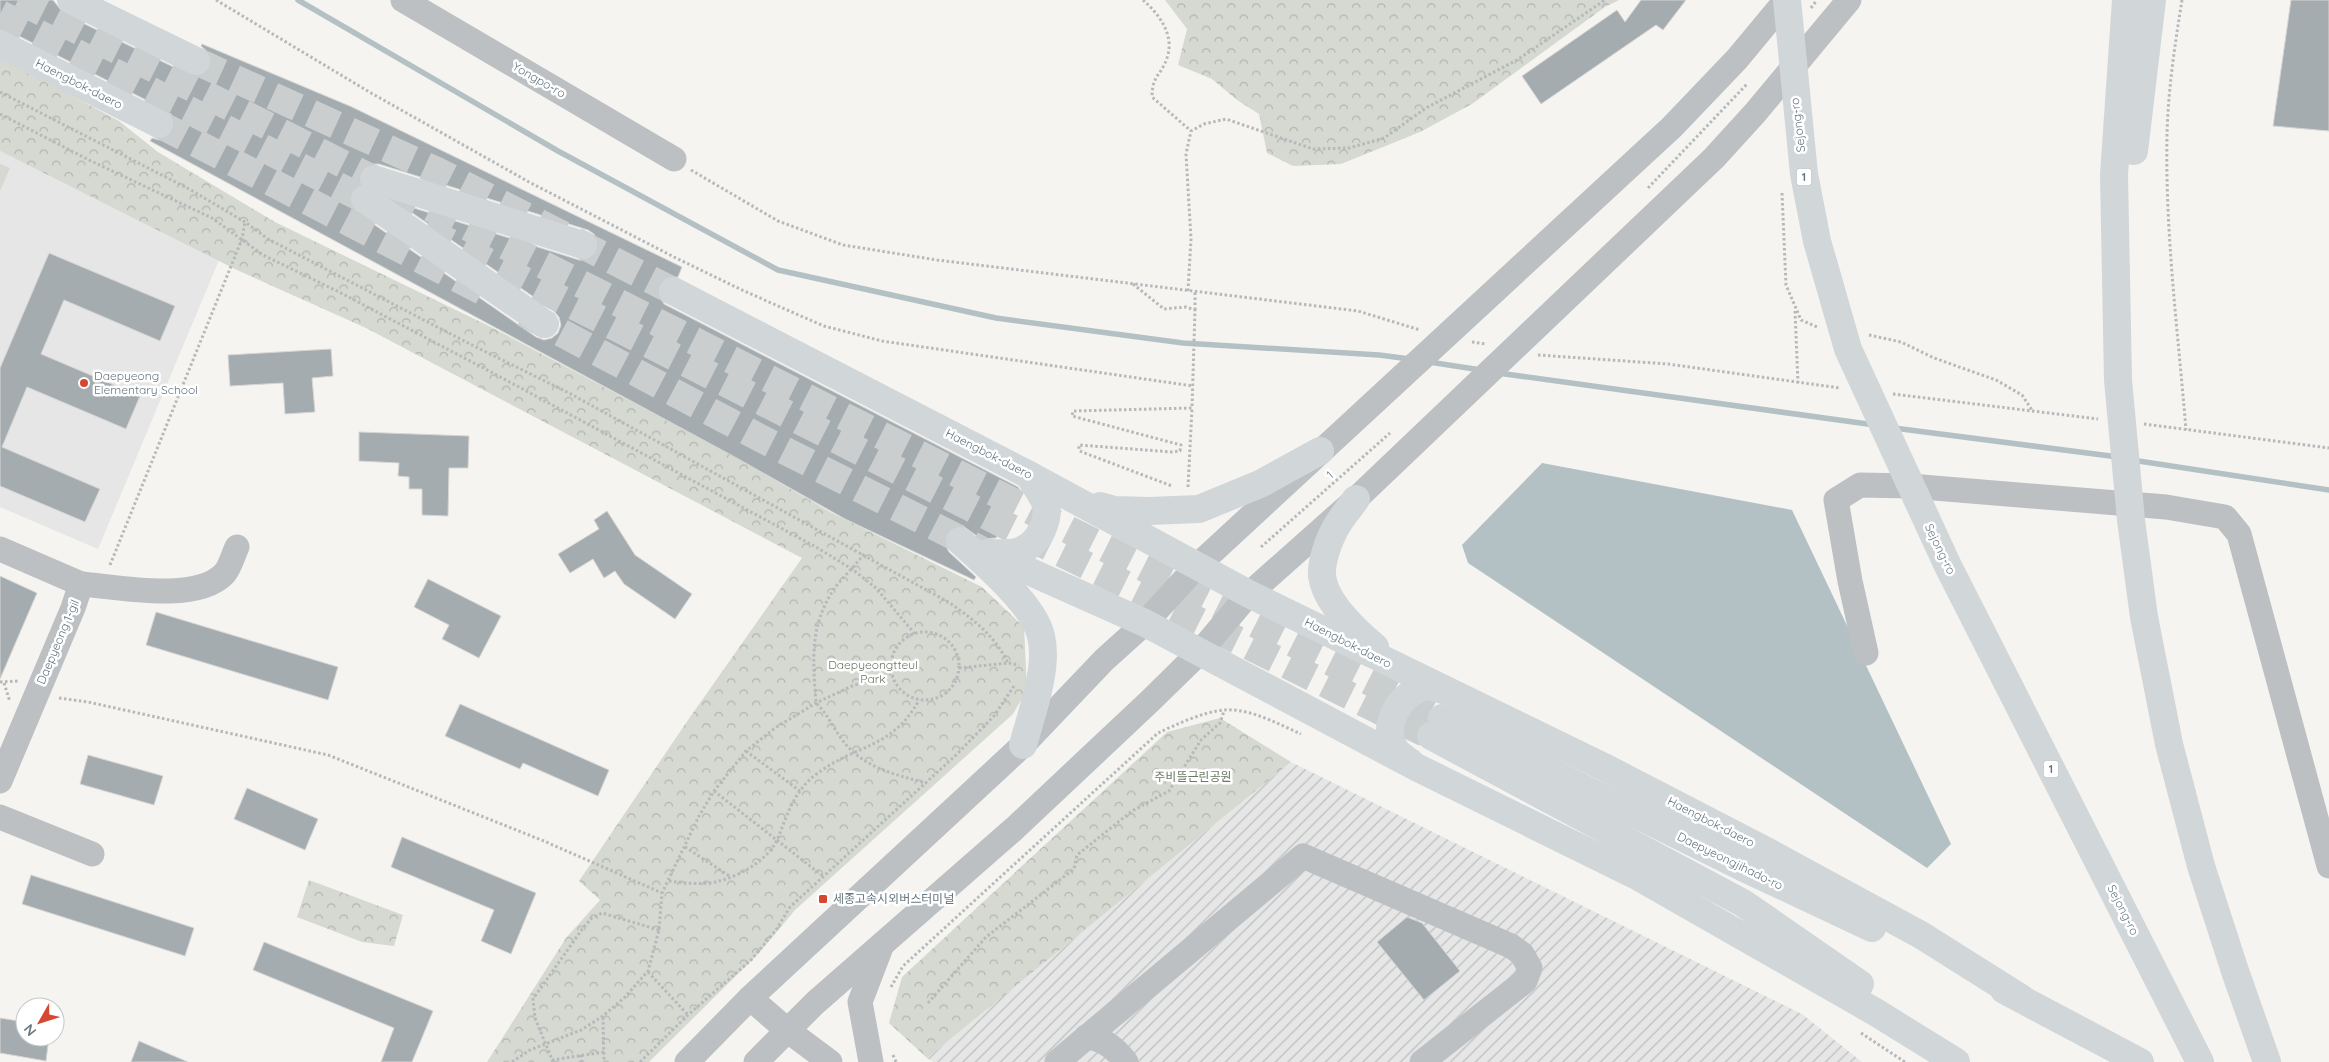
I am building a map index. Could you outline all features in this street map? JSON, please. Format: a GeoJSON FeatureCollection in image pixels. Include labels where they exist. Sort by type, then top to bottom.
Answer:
{"type":"FeatureCollection","features":[{"type":"Feature","properties":{"kind":"highway"},"geometry":{"type":"LineString","coordinates":[[71,0],[196,61]]}},
{"type":"Feature","properties":{"kind":"highway","name":"Sejong-ro"},"geometry":{"type":"LineString","coordinates":[[1786,0],[1804,174],[1817,241],[1831,297],[1858,342],[1910,486],[1947,564],[2198,1057]]}},
{"type":"Feature","properties":{"kind":"highway"},"geometry":{"type":"LineString","coordinates":[[2126,0],[2114,175],[2118,380],[2131,520],[2144,617],[2169,744],[2201,866],[2267,1062]]}},
{"type":"Feature","properties":{"kind":"highway"},"geometry":{"type":"LineString","coordinates":[[2117,309],[2137,117],[2152,0]]}},
{"type":"Feature","properties":{"kind":"highway","name":"Haengbok-daero"},"geometry":{"type":"LineString","coordinates":[[0,44],[159,124]]}},
{"type":"Feature","properties":{"kind":"highway"},"geometry":{"type":"LineString","coordinates":[[545,324],[369,189],[583,245]]}},
{"type":"Feature","properties":{"kind":"highway","name":"Haengbok-daero"},"geometry":{"type":"LineString","coordinates":[[673,291],[1029,475],[1249,594],[1604,767],[1770,853],[1920,935],[2021,998]]}},
{"type":"Feature","properties":{"kind":"highway"},"geometry":{"type":"LineString","coordinates":[[1072,498],[1114,510],[1199,509],[1260,484],[1320,451]]}},
{"type":"Feature","properties":{"kind":"highway"},"geometry":{"type":"LineString","coordinates":[[1029,475],[1046,503],[1046,514],[1038,538],[1025,549],[1010,553],[988,553],[1145,623],[1416,767],[1639,877],[1877,1013],[1956,1062]]}},
{"type":"Feature","properties":{"kind":"highway"},"geometry":{"type":"LineString","coordinates":[[1356,499],[1334,531],[1326,554],[1322,576],[1334,604],[1356,631],[1416,677]]}},
{"type":"Feature","properties":{"kind":"highway"},"geometry":{"type":"LineString","coordinates":[[960,541],[1003,582],[1035,620],[1041,636],[1042,652],[1039,689],[1023,745]]}},
{"type":"Feature","properties":{"kind":"highway"},"geometry":{"type":"LineString","coordinates":[[1416,767],[1397,752],[1391,738],[1390,725],[1394,712],[1403,700],[1414,691],[1428,686],[1446,691]]}},
{"type":"Feature","properties":{"kind":"highway","name":"Daepyeongjihado-ro"},"geometry":{"type":"LineString","coordinates":[[1956,1062],[1874,994],[1742,903],[1437,727],[2021,998]]}},
{"type":"Feature","properties":{"kind":"highway"},"geometry":{"type":"LineString","coordinates":[[2021,998],[2140,1062]]}},
{"type":"Feature","properties":{"kind":"street","name":"Yongpo-ro"},"geometry":{"type":"LineString","coordinates":[[403,0],[674,159]]}},
{"type":"Feature","properties":{"kind":"street"},"geometry":{"type":"LineString","coordinates":[[687,1062],[750,998],[1023,745],[1104,660],[1145,623],[1197,566],[1372,403],[1464,331],[1672,127],[1737,58],[1786,0]]}},
{"type":"Feature","properties":{"kind":"street"},"geometry":{"type":"LineString","coordinates":[[756,1062],[815,1003],[1015,828],[1150,702],[1199,653],[1249,594],[1356,499],[1714,158],[1755,113],[1849,0]]}},
{"type":"Feature","properties":{"kind":"street"},"geometry":{"type":"LineString","coordinates":[[1866,654],[1850,581],[1836,500],[1860,485],[1910,486],[2166,507],[2225,516],[2239,534],[2329,866]]}},
{"type":"Feature","properties":{"kind":"street"},"geometry":{"type":"LineString","coordinates":[[81,584],[174,592],[204,588],[224,574],[237,547]]}},
{"type":"Feature","properties":{"kind":"street","name":"Daepyeong 1-gil"},"geometry":{"type":"LineString","coordinates":[[0,549],[81,584],[73,608],[0,781]]}},
{"type":"Feature","properties":{"kind":"street"},"geometry":{"type":"LineString","coordinates":[[0,816],[92,854]]}},
{"type":"Feature","properties":{"kind":"street"},"geometry":{"type":"LineString","coordinates":[[1057,1062],[1303,856],[1510,946],[1526,959],[1530,968],[1525,981],[1422,1062]]}},
{"type":"Feature","properties":{"kind":"street"},"geometry":{"type":"LineString","coordinates":[[871,1062],[860,1002],[882,944]]}},
{"type":"Feature","properties":{"kind":"street"},"geometry":{"type":"LineString","coordinates":[[750,998],[787,1030],[830,1062]]}},
{"type":"Feature","properties":{"kind":"street"},"geometry":{"type":"LineString","coordinates":[[1086,1037],[1096,1038],[1108,1044],[1126,1062]]}},
{"type":"Feature","properties":{"kind":"path"},"geometry":{"type":"LineString","coordinates":[[216,0],[371,93],[529,182],[674,257],[824,326],[882,340],[1193,386]]}},
{"type":"Feature","properties":{"kind":"path"},"geometry":{"type":"LineString","coordinates":[[1143,0],[1152,8],[1168,30],[1168,57],[1152,83],[1152,97],[1191,131]]}},
{"type":"Feature","properties":{"kind":"path"},"geometry":{"type":"LineString","coordinates":[[1188,291],[1191,239],[1186,154],[1191,131],[1204,124],[1226,119],[1313,149],[1349,148],[1384,138],[1426,108],[1517,60],[1605,0]]}},
{"type":"Feature","properties":{"kind":"path"},"geometry":{"type":"LineString","coordinates":[[2182,0],[2175,42],[2167,135],[2169,214],[2186,430]]}},
{"type":"Feature","properties":{"kind":"path"},"geometry":{"type":"LineString","coordinates":[[1644,191],[1747,83]]}},
{"type":"Feature","properties":{"kind":"path"},"geometry":{"type":"LineString","coordinates":[[0,92],[189,189],[245,222],[268,239],[440,329],[569,393],[864,554],[950,603],[984,628],[1003,653],[1008,663]]}},
{"type":"Feature","properties":{"kind":"path"},"geometry":{"type":"LineString","coordinates":[[0,114],[91,161],[212,218],[263,255],[340,292],[500,376],[782,529],[852,569],[876,588],[914,634]]}},
{"type":"Feature","properties":{"kind":"path"},"geometry":{"type":"LineString","coordinates":[[674,159],[778,221],[843,245],[936,260],[1358,311],[1422,331]]}},
{"type":"Feature","properties":{"kind":"path"},"geometry":{"type":"LineString","coordinates":[[109,568],[242,239],[245,222]]}},
{"type":"Feature","properties":{"kind":"path"},"geometry":{"type":"LineString","coordinates":[[1132,283],[1164,309],[1186,307],[1195,310]]}},
{"type":"Feature","properties":{"kind":"path"},"geometry":{"type":"LineString","coordinates":[[1188,492],[1195,292]]}},
{"type":"Feature","properties":{"kind":"path"},"geometry":{"type":"LineString","coordinates":[[1795,308],[1798,383]]}},
{"type":"Feature","properties":{"kind":"path"},"geometry":{"type":"LineString","coordinates":[[1464,331],[1515,348],[1668,364],[1846,388]]}},
{"type":"Feature","properties":{"kind":"path"},"geometry":{"type":"LineString","coordinates":[[1858,342],[1901,342],[1934,358],[1996,380],[2022,395],[2032,411]]}},
{"type":"Feature","properties":{"kind":"path"},"geometry":{"type":"LineString","coordinates":[[1886,393],[2100,419]]}},
{"type":"Feature","properties":{"kind":"path"},"geometry":{"type":"LineString","coordinates":[[1178,488],[1079,450],[1079,445],[1180,451],[1180,445],[1072,416],[1074,411],[1192,408]]}},
{"type":"Feature","properties":{"kind":"path"},"geometry":{"type":"LineString","coordinates":[[2138,424],[2329,448]]}},
{"type":"Feature","properties":{"kind":"path","name":"1"},"geometry":{"type":"LineString","coordinates":[[1261,547],[1395,429]]}},
{"type":"Feature","properties":{"kind":"path"},"geometry":{"type":"LineString","coordinates":[[864,554],[824,606],[817,627],[812,647],[816,703],[824,710],[840,738],[852,752],[866,763],[882,770],[926,783]]}},
{"type":"Feature","properties":{"kind":"path"},"geometry":{"type":"LineString","coordinates":[[925,632],[936,634],[946,639],[958,657],[959,668],[952,686],[945,694],[936,698],[919,700],[908,696],[901,690],[892,673],[894,654],[898,645],[914,634],[925,632]]}},
{"type":"Feature","properties":{"kind":"path"},"geometry":{"type":"LineString","coordinates":[[1019,673],[1022,666],[1021,658]]}},
{"type":"Feature","properties":{"kind":"path"},"geometry":{"type":"LineString","coordinates":[[959,668],[1008,663],[1022,666]]}},
{"type":"Feature","properties":{"kind":"path"},"geometry":{"type":"LineString","coordinates":[[512,1062],[530,1050],[581,1030],[603,1016],[626,997],[648,971],[659,930],[662,894],[699,816],[714,791],[746,750],[775,728],[816,703],[852,686],[892,673]]}},
{"type":"Feature","properties":{"kind":"path"},"geometry":{"type":"LineString","coordinates":[[640,1062],[688,1015],[751,960],[776,930],[790,907],[926,783],[994,716],[1017,679]]}},
{"type":"Feature","properties":{"kind":"path"},"geometry":{"type":"LineString","coordinates":[[2,683],[25,680]]}},
{"type":"Feature","properties":{"kind":"path"},"geometry":{"type":"LineString","coordinates":[[53,697],[88,702],[328,754],[544,841],[662,894]]}},
{"type":"Feature","properties":{"kind":"path"},"geometry":{"type":"LineString","coordinates":[[669,881],[699,884],[714,883],[732,878],[756,864],[777,840],[791,806],[800,791],[812,777],[852,752],[876,744],[891,735],[903,724],[919,700]]}},
{"type":"Feature","properties":{"kind":"path"},"geometry":{"type":"LineString","coordinates":[[928,1004],[986,937],[1074,869],[1077,855],[1132,811],[1169,791],[1200,740],[1220,723],[1224,710]]}},
{"type":"Feature","properties":{"kind":"path"},"geometry":{"type":"LineString","coordinates":[[886,995],[903,966],[1158,733],[1182,722],[1224,710],[1248,713],[1274,722],[1308,738]]}},
{"type":"Feature","properties":{"kind":"path"},"geometry":{"type":"LineString","coordinates":[[746,750],[800,791]]}},
{"type":"Feature","properties":{"kind":"path"},"geometry":{"type":"LineString","coordinates":[[714,791],[824,877]]}},
{"type":"Feature","properties":{"kind":"path"},"geometry":{"type":"LineString","coordinates":[[685,847],[732,878]]}},
{"type":"Feature","properties":{"kind":"path"},"geometry":{"type":"LineString","coordinates":[[604,1052],[580,1054],[553,1061],[535,1018],[533,999],[550,972],[592,918],[602,912],[659,930]]}},
{"type":"Feature","properties":{"kind":"path"},"geometry":{"type":"LineString","coordinates":[[648,971],[688,1015]]}},
{"type":"Feature","properties":{"kind":"path"},"geometry":{"type":"LineString","coordinates":[[603,1016],[604,1062]]}},
{"type":"Feature","properties":{"kind":"path"},"geometry":{"type":"LineString","coordinates":[[1857,1030],[1905,1062]]}},
{"type":"Feature","properties":{"kind":"path"},"geometry":{"type":"LineString","coordinates":[[580,1054],[582,1062]]}},
{"type":"Feature","properties":{"kind":"shaded area","name":"Daepyeong Elementary School"},"geometry":{"type":"Polygon","coordinates":[[[0,151],[219,260],[98,549],[0,507],[0,151]]]}},
{"type":"Feature","properties":{"kind":"shaded area"},"geometry":{"type":"Polygon","coordinates":[[[1542,463],[1792,510],[1951,844],[1927,868],[1468,563],[1462,545],[1542,463]]]}},
{"type":"Feature","properties":{"kind":"shaded area"},"geometry":{"type":"Polygon","coordinates":[[[1291,762],[1802,1014],[1862,1062],[933,1062],[927,1058],[1291,762]]]}},
{"type":"Feature","properties":{"kind":"green space"},"geometry":{"type":"Polygon","coordinates":[[[1165,0],[1619,0],[1605,7],[1472,104],[1420,132],[1341,164],[1293,166],[1267,153],[1259,114],[1237,100],[1212,79],[1178,65],[1187,29],[1165,0]]]}},
{"type":"Feature","properties":{"kind":"green space","name":"Daepyeongtteul Park"},"geometry":{"type":"Polygon","coordinates":[[[0,57],[119,121],[158,152],[275,222],[493,328],[732,455],[832,513],[982,587],[1024,627],[1027,690],[1013,714],[795,910],[759,953],[649,1062],[487,1062],[566,938],[600,900],[579,881],[688,720],[802,558],[366,328],[237,270],[0,151],[0,57]]]}},
{"type":"Feature","properties":{"kind":"green space"},"geometry":{"type":"Polygon","coordinates":[[[0,164],[10,168],[0,191],[0,164]]]}},
{"type":"Feature","properties":{"kind":"green space","name":"주비뜰근린공원"},"geometry":{"type":"Polygon","coordinates":[[[1220,718],[1291,762],[927,1058],[889,1023],[902,977],[1167,732],[1220,718]]]}},
{"type":"Feature","properties":{"kind":"green space"},"geometry":{"type":"Polygon","coordinates":[[[309,880],[403,915],[394,946],[362,942],[297,917],[309,880]]]}},
{"type":"Feature","properties":{"kind":"building"},"geometry":{"type":"Polygon","coordinates":[[[0,0],[53,0],[64,14],[190,75],[197,77],[204,74],[210,67],[212,60],[209,53],[201,46],[202,44],[352,107],[682,267],[678,277],[665,278],[659,284],[657,292],[664,304],[1018,487],[1020,490],[1015,502],[996,538],[981,539],[963,526],[955,526],[948,531],[945,537],[945,545],[949,552],[976,577],[974,580],[845,519],[733,456],[150,141],[152,138],[159,140],[167,137],[173,131],[175,123],[172,115],[166,110],[7,30],[0,29],[0,0]],[[370,164],[363,168],[359,174],[360,185],[352,190],[350,197],[351,205],[356,212],[536,337],[544,340],[552,338],[558,333],[561,325],[559,317],[554,311],[398,203],[579,260],[587,260],[594,256],[598,250],[598,242],[594,234],[588,230],[379,164],[370,164]]]}},
{"type":"Feature","properties":{"kind":"building"},"geometry":{"type":"Polygon","coordinates":[[[1641,0],[1686,0],[1663,30],[1656,25],[1541,104],[1522,76],[1617,10],[1625,22],[1641,0]]]}},
{"type":"Feature","properties":{"kind":"building"},"geometry":{"type":"Polygon","coordinates":[[[2291,0],[2329,0],[2329,131],[2273,126],[2291,0]]]}},
{"type":"Feature","properties":{"kind":"building"},"geometry":{"type":"Polygon","coordinates":[[[49,253],[175,306],[160,341],[64,300],[41,354],[140,396],[126,429],[27,387],[2,447],[100,489],[85,522],[0,486],[0,368],[49,253]]]}},
{"type":"Feature","properties":{"kind":"building"},"geometry":{"type":"Polygon","coordinates":[[[331,349],[333,376],[312,378],[315,412],[285,414],[283,383],[230,386],[228,355],[331,349]]]}},
{"type":"Feature","properties":{"kind":"building"},"geometry":{"type":"Polygon","coordinates":[[[359,432],[469,436],[468,468],[449,468],[448,516],[422,515],[422,489],[409,489],[409,477],[398,476],[399,463],[359,461],[359,432]]]}},
{"type":"Feature","properties":{"kind":"building"},"geometry":{"type":"Polygon","coordinates":[[[607,511],[635,555],[692,594],[675,619],[624,584],[615,571],[604,578],[593,559],[570,573],[558,554],[599,529],[594,520],[607,511]]]}},
{"type":"Feature","properties":{"kind":"building"},"geometry":{"type":"Polygon","coordinates":[[[0,576],[37,593],[0,679],[0,576]]]}},
{"type":"Feature","properties":{"kind":"building"},"geometry":{"type":"Polygon","coordinates":[[[428,579],[501,616],[479,658],[442,639],[449,625],[414,607],[428,579]]]}},
{"type":"Feature","properties":{"kind":"building"},"geometry":{"type":"Polygon","coordinates":[[[156,612],[338,667],[328,700],[146,645],[156,612]]]}},
{"type":"Feature","properties":{"kind":"building"},"geometry":{"type":"Polygon","coordinates":[[[460,704],[609,770],[598,796],[523,763],[520,769],[445,736],[460,704]]]}},
{"type":"Feature","properties":{"kind":"building"},"geometry":{"type":"Polygon","coordinates":[[[88,755],[163,776],[154,805],[80,784],[88,755]]]}},
{"type":"Feature","properties":{"kind":"building"},"geometry":{"type":"Polygon","coordinates":[[[247,788],[318,819],[305,850],[234,819],[247,788]]]}},
{"type":"Feature","properties":{"kind":"building"},"geometry":{"type":"Polygon","coordinates":[[[402,837],[536,893],[511,954],[481,941],[494,910],[391,867],[402,837]]]}},
{"type":"Feature","properties":{"kind":"building"},"geometry":{"type":"Polygon","coordinates":[[[31,875],[194,928],[185,956],[22,904],[31,875]]]}},
{"type":"Feature","properties":{"kind":"building"},"geometry":{"type":"Polygon","coordinates":[[[1407,917],[1422,923],[1460,971],[1424,1000],[1377,942],[1407,917]]]}},
{"type":"Feature","properties":{"kind":"building"},"geometry":{"type":"Polygon","coordinates":[[[264,942],[433,1011],[412,1062],[381,1062],[394,1028],[253,970],[264,942]]]}},
{"type":"Feature","properties":{"kind":"building"},"geometry":{"type":"Polygon","coordinates":[[[0,1018],[15,1020],[15,1047],[48,1047],[46,1061],[0,1053],[0,1018]]]}},
{"type":"Feature","properties":{"kind":"building"},"geometry":{"type":"Polygon","coordinates":[[[139,1041],[188,1062],[131,1062],[139,1041]]]}},
{"type":"Feature","properties":{"kind":"waterway"},"geometry":{"type":"LineString","coordinates":[[298,0],[558,151],[778,270],[996,318],[1183,343],[1379,355],[1410,359]]}},
{"type":"Feature","properties":{"kind":"waterway"},"geometry":{"type":"LineString","coordinates":[[1429,362],[1481,370]]}},
{"type":"Feature","properties":{"kind":"waterway"},"geometry":{"type":"LineString","coordinates":[[1498,373],[1875,425]]}},
{"type":"Feature","properties":{"kind":"waterway"},"geometry":{"type":"LineString","coordinates":[[1894,428],[2118,457]]}},
{"type":"Feature","properties":{"kind":"waterway"},"geometry":{"type":"LineString","coordinates":[[2132,460],[2329,490]]}},
{"type":"Feature","properties":{"kind":"tunnel"},"geometry":{"type":"LineString","coordinates":[[18,0],[1442,718]]}},
{"type":"Feature","properties":{"kind":"tunnel"},"geometry":{"type":"LineString","coordinates":[[0,14],[387,211]]}},
{"type":"Feature","properties":{"kind":"tunnel"},"geometry":{"type":"LineString","coordinates":[[196,61],[437,171],[673,291]]}},
{"type":"Feature","properties":{"kind":"tunnel"},"geometry":{"type":"LineString","coordinates":[[159,124],[484,292]]}},
{"type":"Feature","properties":{"kind":"tunnel"},"geometry":{"type":"LineString","coordinates":[[425,230],[1003,524],[1431,736]]}},
{"type":"Feature","properties":{"kind":"tunnel"},"geometry":{"type":"LineString","coordinates":[[524,313],[758,437],[981,550]]}},
{"type":"Feature","properties":{"kind":"place","name":"Daepyeong Elementary School"},"geometry":{"type":"Point","coordinates":[84,383]}},
{"type":"Feature","properties":{"kind":"place","name":"세종고속시외버스터미널"},"geometry":{"type":"Point","coordinates":[823,899]}}]}
